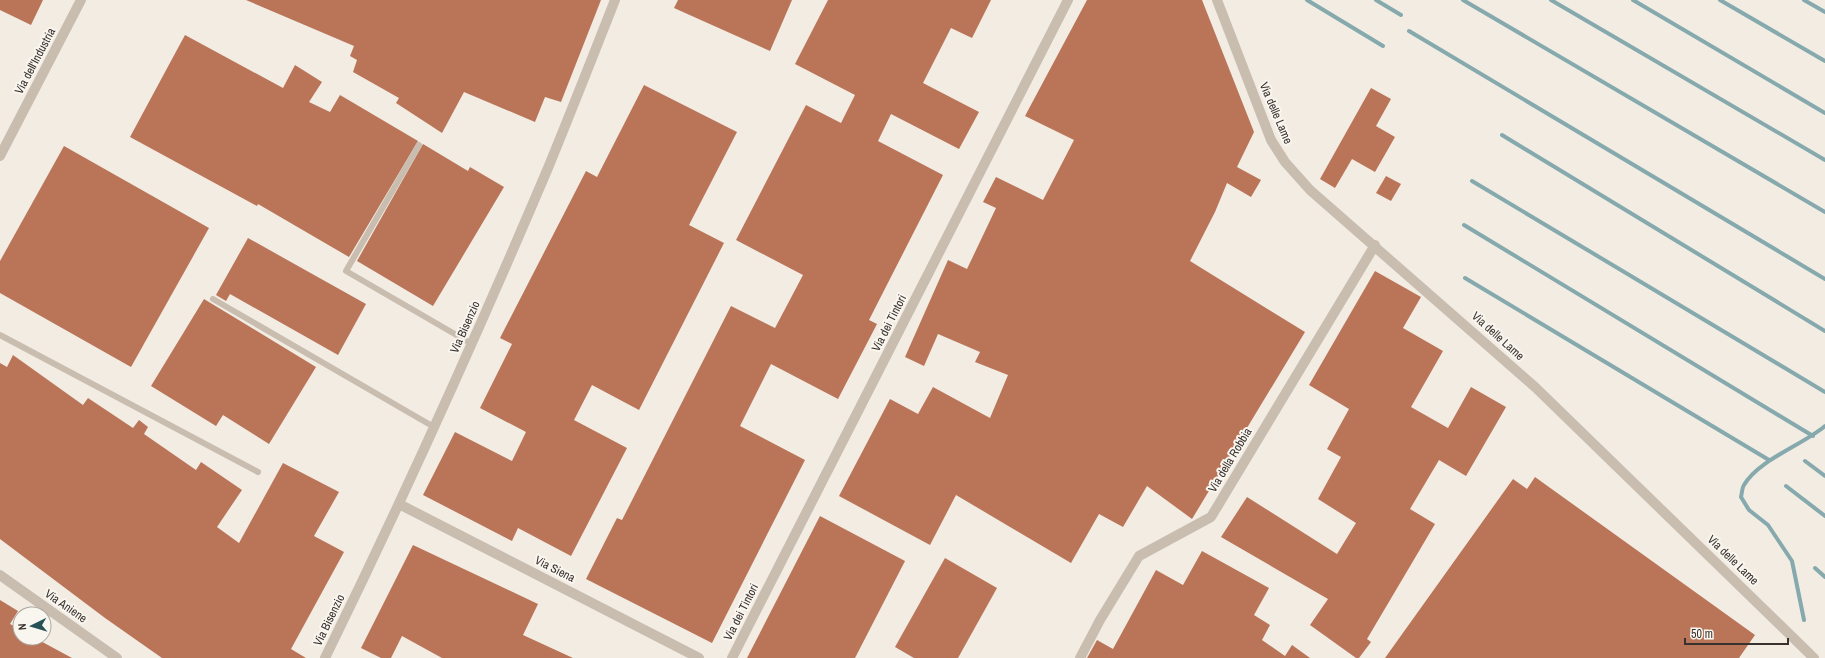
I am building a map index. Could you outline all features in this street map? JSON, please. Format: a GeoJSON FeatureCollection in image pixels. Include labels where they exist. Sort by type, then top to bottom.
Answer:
{"type":"FeatureCollection","features":[{"type":"Feature","properties":{"kind":"street","name":"Via dell'Industria"},"geometry":{"type":"LineString","coordinates":[[0,156],[81,0]]}},
{"type":"Feature","properties":{"kind":"street","name":"Via Bisenzio"},"geometry":{"type":"LineString","coordinates":[[325,658],[399,504],[472,344],[548,167],[615,0]]}},
{"type":"Feature","properties":{"kind":"street","name":"Via dei Tintori"},"geometry":{"type":"LineString","coordinates":[[732,658],[1068,0]]}},
{"type":"Feature","properties":{"kind":"street","name":"Via delle Lame"},"geometry":{"type":"LineString","coordinates":[[1217,0],[1271,140],[1277,151],[1310,190],[1375,245],[1535,386],[1814,658]]}},
{"type":"Feature","properties":{"kind":"street","name":"Via della Robbia"},"geometry":{"type":"LineString","coordinates":[[1080,658],[1100,620],[1139,556],[1211,517],[1375,245]]}},
{"type":"Feature","properties":{"kind":"street","name":"Via Siena"},"geometry":{"type":"LineString","coordinates":[[399,504],[699,658]]}},
{"type":"Feature","properties":{"kind":"street","name":"Via Aniene"},"geometry":{"type":"LineString","coordinates":[[0,575],[117,658]]}},
{"type":"Feature","properties":{"kind":"lane"},"geometry":{"type":"LineString","coordinates":[[419,145],[346,271],[472,344]]}},
{"type":"Feature","properties":{"kind":"lane"},"geometry":{"type":"LineString","coordinates":[[213,299],[434,427]]}},
{"type":"Feature","properties":{"kind":"lane"},"geometry":{"type":"LineString","coordinates":[[0,335],[258,472]]}},
{"type":"Feature","properties":{"kind":"building"},"geometry":{"type":"Polygon","coordinates":[[[0,0],[43,0],[31,25],[0,10],[0,0]]]}},
{"type":"Feature","properties":{"kind":"building"},"geometry":{"type":"Polygon","coordinates":[[[246,0],[601,0],[561,102],[545,97],[535,122],[464,92],[442,133],[396,103],[399,98],[353,72],[357,60],[350,56],[354,46],[246,0]]]}},
{"type":"Feature","properties":{"kind":"building"},"geometry":{"type":"Polygon","coordinates":[[[678,0],[792,0],[770,51],[674,8],[678,0]]]}},
{"type":"Feature","properties":{"kind":"building"},"geometry":{"type":"Polygon","coordinates":[[[828,0],[991,0],[972,38],[951,28],[923,83],[979,112],[959,149],[891,114],[878,141],[943,175],[869,320],[877,324],[838,399],[771,364],[740,426],[805,460],[712,643],[586,579],[617,518],[622,520],[731,306],[775,328],[803,275],[736,240],[806,105],[841,123],[855,95],[795,64],[828,0]]]}},
{"type":"Feature","properties":{"kind":"building"},"geometry":{"type":"Polygon","coordinates":[[[1087,0],[1202,0],[1254,132],[1237,167],[1261,180],[1251,197],[1227,183],[1215,212],[1190,261],[1305,332],[1192,519],[1147,486],[1123,527],[1099,514],[1071,563],[956,495],[930,545],[839,496],[890,399],[918,414],[933,387],[990,418],[1008,375],[975,362],[980,352],[938,334],[924,366],[905,357],[948,260],[967,269],[996,208],[983,202],[996,177],[1043,200],[1074,140],[1025,116],[1087,0]]]}},
{"type":"Feature","properties":{"kind":"building"},"geometry":{"type":"Polygon","coordinates":[[[185,35],[283,88],[295,65],[322,82],[309,102],[330,112],[340,95],[418,141],[349,257],[258,204],[257,206],[130,137],[185,35]]]}},
{"type":"Feature","properties":{"kind":"building"},"geometry":{"type":"Polygon","coordinates":[[[644,85],[737,132],[689,225],[724,243],[639,410],[592,385],[574,420],[627,448],[571,556],[518,528],[512,541],[423,495],[455,432],[512,461],[526,432],[480,408],[512,344],[500,338],[586,171],[597,177],[644,85]]]}},
{"type":"Feature","properties":{"kind":"building"},"geometry":{"type":"Polygon","coordinates":[[[1371,88],[1391,99],[1376,126],[1395,137],[1375,172],[1352,159],[1335,188],[1320,179],[1371,88]]]}},
{"type":"Feature","properties":{"kind":"building"},"geometry":{"type":"Polygon","coordinates":[[[423,144],[468,171],[470,167],[504,187],[433,306],[357,261],[423,144]]]}},
{"type":"Feature","properties":{"kind":"building"},"geometry":{"type":"Polygon","coordinates":[[[64,146],[209,228],[131,367],[0,293],[0,261],[64,146]]]}},
{"type":"Feature","properties":{"kind":"building"},"geometry":{"type":"Polygon","coordinates":[[[1386,176],[1401,184],[1391,201],[1376,193],[1386,176]]]}},
{"type":"Feature","properties":{"kind":"building"},"geometry":{"type":"Polygon","coordinates":[[[248,238],[366,304],[338,355],[230,294],[226,301],[216,295],[248,238]]]}},
{"type":"Feature","properties":{"kind":"building"},"geometry":{"type":"Polygon","coordinates":[[[1375,271],[1421,297],[1403,328],[1443,351],[1411,407],[1448,428],[1471,387],[1506,407],[1466,476],[1439,460],[1410,509],[1435,524],[1367,639],[1371,642],[1359,658],[1356,658],[1310,625],[1328,599],[1221,537],[1247,497],[1337,554],[1356,523],[1318,499],[1341,457],[1327,449],[1349,409],[1309,385],[1375,271]]]}},
{"type":"Feature","properties":{"kind":"building"},"geometry":{"type":"Polygon","coordinates":[[[204,299],[316,367],[269,444],[223,415],[216,426],[151,386],[204,299]]]}},
{"type":"Feature","properties":{"kind":"building"},"geometry":{"type":"Polygon","coordinates":[[[13,355],[83,405],[88,398],[133,428],[139,420],[148,427],[144,434],[196,470],[201,462],[242,490],[217,527],[239,543],[283,463],[339,492],[314,536],[344,552],[291,649],[306,658],[162,658],[105,618],[0,539],[0,363],[7,367],[13,355]]]}},
{"type":"Feature","properties":{"kind":"building"},"geometry":{"type":"Polygon","coordinates":[[[1535,477],[1755,635],[1739,658],[1385,658],[1513,479],[1527,489],[1535,477]]]}},
{"type":"Feature","properties":{"kind":"building"},"geometry":{"type":"Polygon","coordinates":[[[820,516],[905,561],[855,658],[747,658],[820,516]]]}},
{"type":"Feature","properties":{"kind":"building"},"geometry":{"type":"Polygon","coordinates":[[[413,545],[538,604],[523,635],[573,658],[442,658],[402,636],[391,658],[381,658],[361,648],[413,545]]]}},
{"type":"Feature","properties":{"kind":"building"},"geometry":{"type":"Polygon","coordinates":[[[1202,551],[1269,588],[1254,615],[1270,625],[1262,640],[1285,656],[1292,645],[1310,658],[1087,658],[1097,640],[1113,649],[1156,570],[1183,585],[1202,551]]]}},
{"type":"Feature","properties":{"kind":"building"},"geometry":{"type":"Polygon","coordinates":[[[945,558],[997,588],[958,658],[914,658],[895,647],[945,558]]]}},
{"type":"Feature","properties":{"kind":"building"},"geometry":{"type":"Polygon","coordinates":[[[0,600],[12,607],[12,621],[10,624],[12,625],[12,646],[50,646],[72,658],[0,658],[0,600]]]}},
{"type":"Feature","properties":{"kind":"waterway"},"geometry":{"type":"LineString","coordinates":[[1307,0],[1383,46]]}},
{"type":"Feature","properties":{"kind":"waterway"},"geometry":{"type":"LineString","coordinates":[[1376,0],[1401,15]]}},
{"type":"Feature","properties":{"kind":"waterway"},"geometry":{"type":"LineString","coordinates":[[1463,0],[1825,212]]}},
{"type":"Feature","properties":{"kind":"waterway"},"geometry":{"type":"LineString","coordinates":[[1551,0],[1825,160]]}},
{"type":"Feature","properties":{"kind":"waterway"},"geometry":{"type":"LineString","coordinates":[[1633,0],[1825,113]]}},
{"type":"Feature","properties":{"kind":"waterway"},"geometry":{"type":"LineString","coordinates":[[1720,0],[1825,61]]}},
{"type":"Feature","properties":{"kind":"waterway"},"geometry":{"type":"LineString","coordinates":[[1804,0],[1825,12]]}},
{"type":"Feature","properties":{"kind":"waterway"},"geometry":{"type":"LineString","coordinates":[[1409,31],[1825,279]]}},
{"type":"Feature","properties":{"kind":"waterway"},"geometry":{"type":"LineString","coordinates":[[1502,135],[1825,331]]}},
{"type":"Feature","properties":{"kind":"waterway"},"geometry":{"type":"LineString","coordinates":[[1472,181],[1825,392]]}},
{"type":"Feature","properties":{"kind":"waterway"},"geometry":{"type":"LineString","coordinates":[[1464,225],[1813,436]]}},
{"type":"Feature","properties":{"kind":"waterway"},"geometry":{"type":"LineString","coordinates":[[1465,278],[1769,460]]}},
{"type":"Feature","properties":{"kind":"waterway"},"geometry":{"type":"LineString","coordinates":[[1804,620],[1792,561],[1768,525],[1749,510],[1741,497],[1744,485],[1759,468],[1825,426]]}},
{"type":"Feature","properties":{"kind":"waterway"},"geometry":{"type":"LineString","coordinates":[[1805,461],[1825,476]]}},
{"type":"Feature","properties":{"kind":"waterway"},"geometry":{"type":"LineString","coordinates":[[1786,486],[1825,516]]}},
{"type":"Feature","properties":{"kind":"waterway"},"geometry":{"type":"LineString","coordinates":[[1815,568],[1825,577]]}}]}
